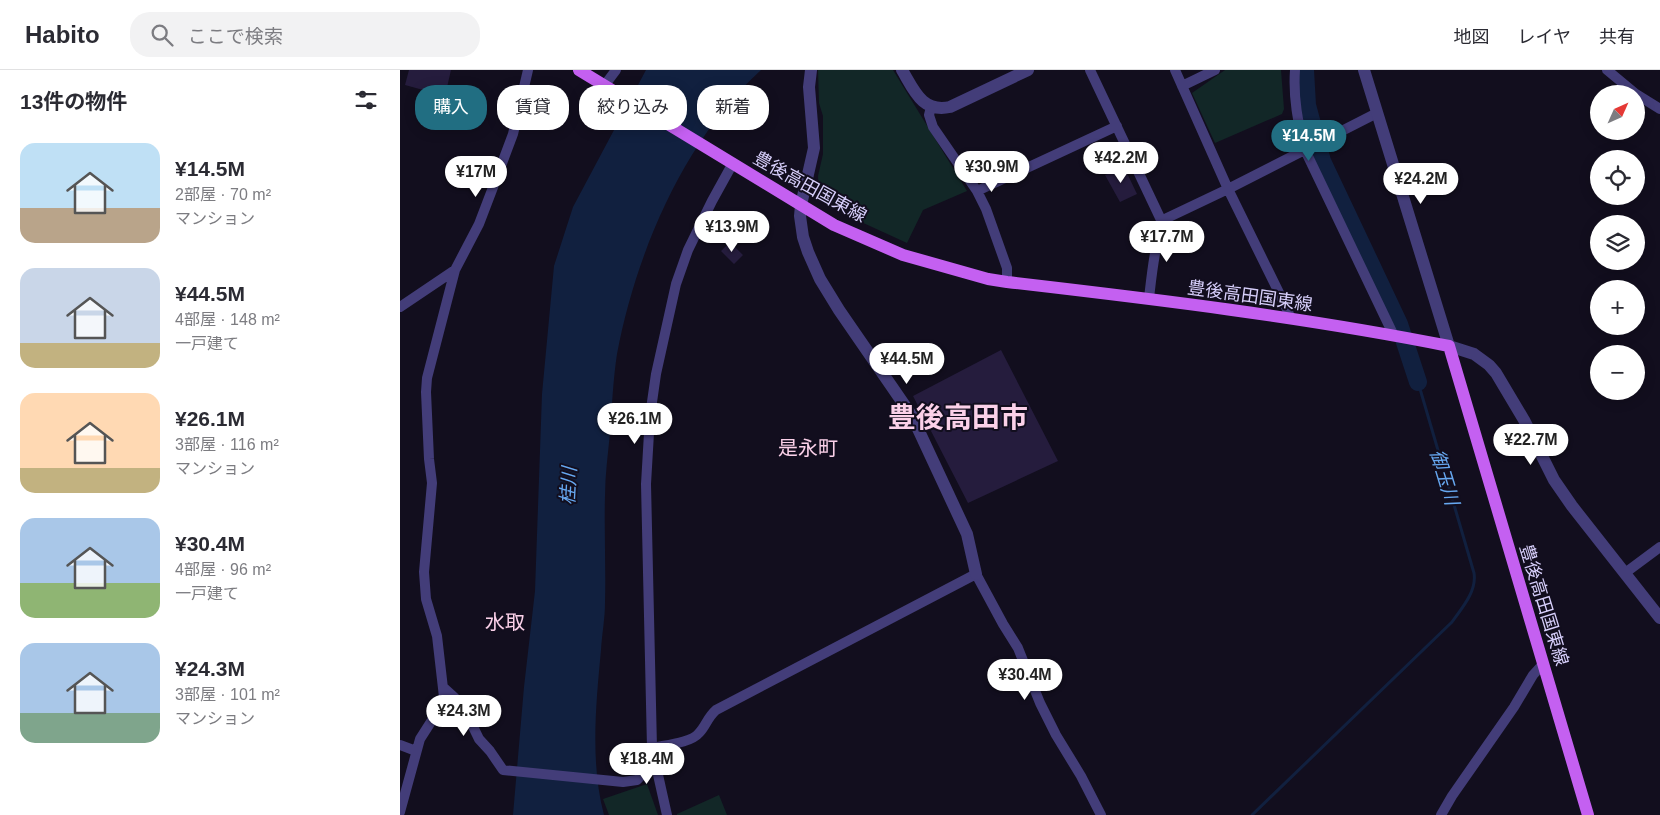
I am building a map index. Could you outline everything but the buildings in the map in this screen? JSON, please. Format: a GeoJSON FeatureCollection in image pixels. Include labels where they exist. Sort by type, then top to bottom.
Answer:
{"type":"FeatureCollection","features":[{"type":"Feature","properties":{"kind":"main road","name":"豊後高田国東線"},"geometry":{"type":"LineString","coordinates":[[579,70],[602,85]]}},
{"type":"Feature","properties":{"kind":"main road","name":"豊後高田国東線"},"geometry":{"type":"LineString","coordinates":[[678,130],[834,225],[903,255],[988,279],[1148,298],[1410,338],[1449,346],[1588,815]]}},
{"type":"Feature","properties":{"kind":"street"},"geometry":{"type":"LineString","coordinates":[[400,812],[420,739],[443,703],[444,688],[437,636],[426,599],[424,572],[432,484],[426,392],[430,365],[456,270],[479,224],[513,134],[528,70]]}},
{"type":"Feature","properties":{"kind":"street"},"geometry":{"type":"LineString","coordinates":[[605,85],[616,70]]}},
{"type":"Feature","properties":{"kind":"street"},"geometry":{"type":"LineString","coordinates":[[811,70],[809,87],[814,148],[800,216],[803,237],[808,252],[838,310],[912,416],[967,534],[976,574],[1018,648],[1056,735],[1082,776],[1101,815]]}},
{"type":"Feature","properties":{"kind":"street"},"geometry":{"type":"LineString","coordinates":[[902,70],[916,94],[926,104],[943,109],[1028,70]]}},
{"type":"Feature","properties":{"kind":"street"},"geometry":{"type":"LineString","coordinates":[[1090,70],[1162,222],[1148,298]]}},
{"type":"Feature","properties":{"kind":"street"},"geometry":{"type":"LineString","coordinates":[[1175,70],[1228,189],[1282,298],[1290,319]]}},
{"type":"Feature","properties":{"kind":"street"},"geometry":{"type":"LineString","coordinates":[[1182,86],[1215,70]]}},
{"type":"Feature","properties":{"kind":"street"},"geometry":{"type":"LineString","coordinates":[[1296,70],[1294,85],[1297,119],[1305,150],[1395,336]]}},
{"type":"Feature","properties":{"kind":"street"},"geometry":{"type":"LineString","coordinates":[[1364,70],[1449,346],[1474,354],[1496,372],[1520,412],[1554,480],[1572,506],[1660,618]]}},
{"type":"Feature","properties":{"kind":"street"},"geometry":{"type":"LineString","coordinates":[[1607,70],[1625,85]]}},
{"type":"Feature","properties":{"kind":"street"},"geometry":{"type":"LineString","coordinates":[[1645,100],[1660,110]]}},
{"type":"Feature","properties":{"kind":"street"},"geometry":{"type":"LineString","coordinates":[[931,107],[929,115],[933,126],[977,191],[986,209],[1007,268],[1007,282]]}},
{"type":"Feature","properties":{"kind":"street"},"geometry":{"type":"LineString","coordinates":[[1162,222],[1377,113]]}},
{"type":"Feature","properties":{"kind":"street"},"geometry":{"type":"LineString","coordinates":[[977,191],[1117,126]]}},
{"type":"Feature","properties":{"kind":"street"},"geometry":{"type":"LineString","coordinates":[[666,815],[652,748],[646,484],[651,407],[656,374],[676,284],[688,250],[733,163]]}},
{"type":"Feature","properties":{"kind":"street"},"geometry":{"type":"LineString","coordinates":[[400,306],[456,270]]}},
{"type":"Feature","properties":{"kind":"street"},"geometry":{"type":"LineString","coordinates":[[1625,573],[1660,547]]}},
{"type":"Feature","properties":{"kind":"street"},"geometry":{"type":"LineString","coordinates":[[444,688],[464,708],[479,739],[503,770],[623,782],[637,780],[641,776],[644,760],[652,748],[695,737],[701,732],[708,717],[716,710],[976,574]]}},
{"type":"Feature","properties":{"kind":"street"},"geometry":{"type":"LineString","coordinates":[[1441,815],[1452,796],[1514,707],[1533,675],[1543,664]]}},
{"type":"Feature","properties":{"kind":"street"},"geometry":{"type":"LineString","coordinates":[[400,745],[416,751]]}},
{"type":"Feature","properties":{"kind":"green space"},"geometry":{"type":"Polygon","coordinates":[[[818,70],[893,70],[967,191],[923,210],[907,243],[859,221],[819,193],[818,176],[823,154],[823,116],[819,103],[818,70]]]}},
{"type":"Feature","properties":{"kind":"green space"},"geometry":{"type":"Polygon","coordinates":[[[1225,70],[1281,70],[1284,109],[1282,114],[1215,143],[1192,93],[1225,70]]]}},
{"type":"Feature","properties":{"kind":"green space"},"geometry":{"type":"Polygon","coordinates":[[[647,784],[658,815],[609,815],[603,799],[647,784]]]}},
{"type":"Feature","properties":{"kind":"green space"},"geometry":{"type":"Polygon","coordinates":[[[719,795],[727,815],[677,815],[677,814],[719,795]]]}},
{"type":"Feature","properties":{"kind":"water","name":"桂川"},"geometry":{"type":"Polygon","coordinates":[[[646,70],[761,70],[746,85],[697,85],[697,130],[709,130],[667,200],[651,238],[625,316],[617,354],[606,480],[605,609],[595,733],[597,774],[604,815],[513,815],[524,687],[535,591],[542,394],[554,266],[573,207],[614,130],[687,130],[687,85],[638,85],[646,70]]]}},
{"type":"Feature","properties":{"kind":"waterway","name":"御玉川"},"geometry":{"type":"LineString","coordinates":[[1305,70],[1307,105],[1322,161],[1399,324],[1418,382]]}},
{"type":"Feature","properties":{"kind":"waterway","name":"御玉川"},"geometry":{"type":"LineString","coordinates":[[1252,815],[1452,622],[1471,593],[1474,573],[1418,382]]}},
{"type":"Feature","properties":{"kind":"district","name":"豊後高田市"},"geometry":{"type":"Point","coordinates":[958,417]}},
{"type":"Feature","properties":{"kind":"district","name":"是永町"},"geometry":{"type":"Point","coordinates":[808,448]}},
{"type":"Feature","properties":{"kind":"district","name":"水取"},"geometry":{"type":"Point","coordinates":[505,622]}}]}
